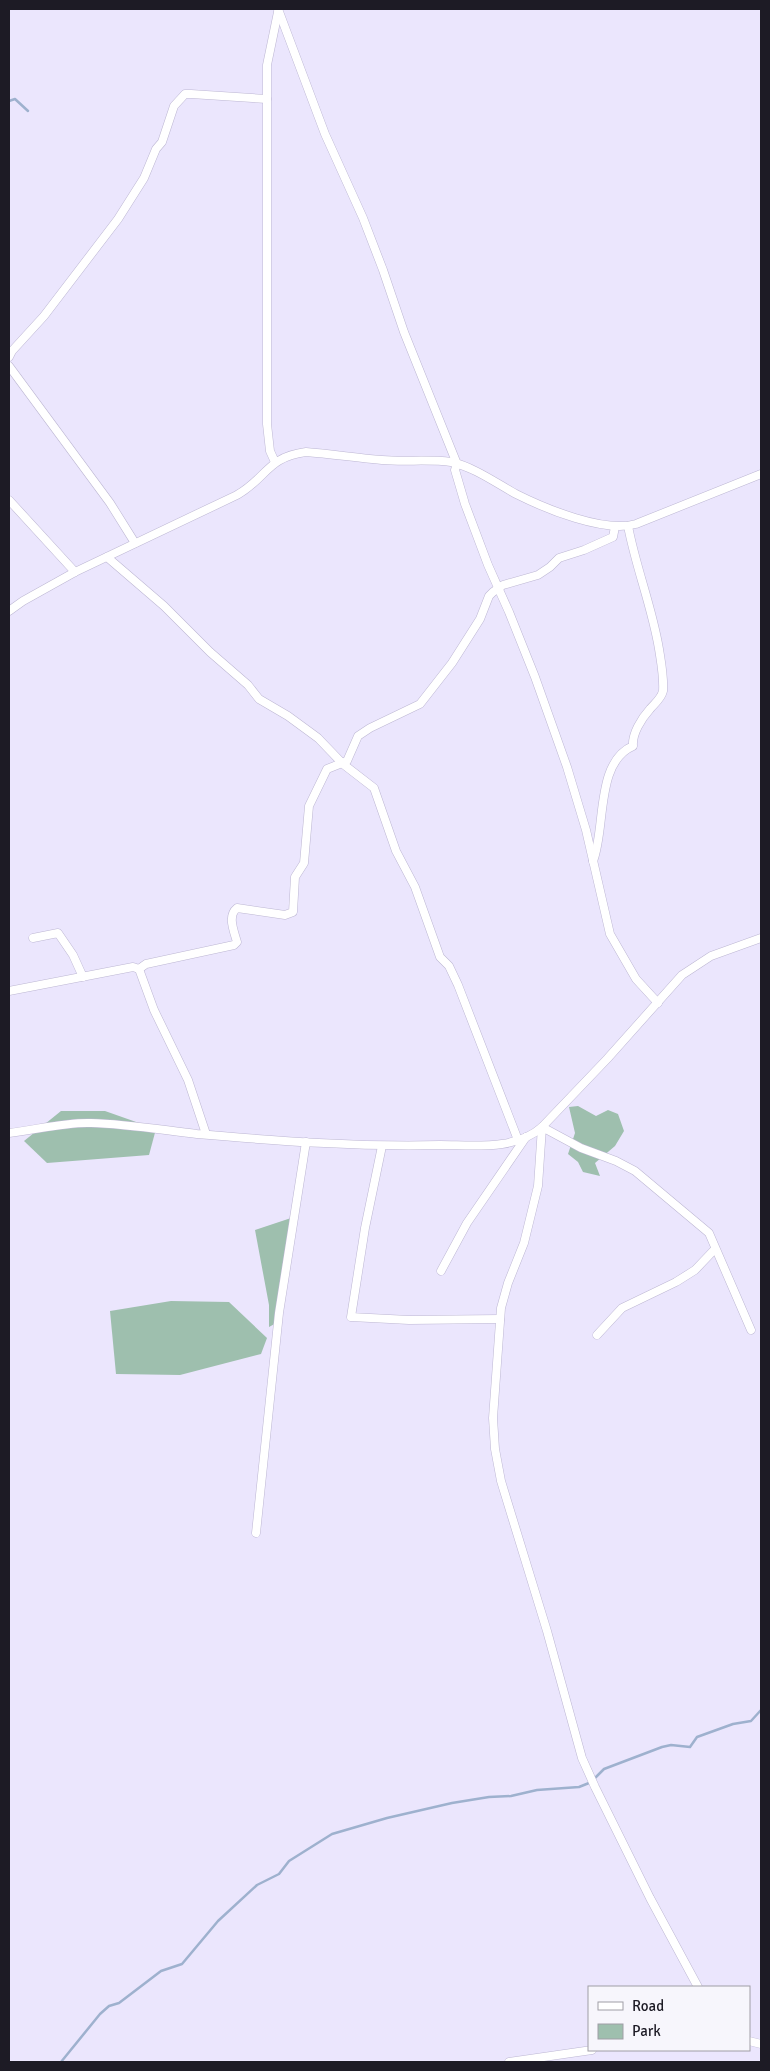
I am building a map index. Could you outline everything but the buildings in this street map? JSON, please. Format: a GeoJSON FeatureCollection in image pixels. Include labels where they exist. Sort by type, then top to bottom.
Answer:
{"type":"FeatureCollection","features":[{"type":"Feature","properties":{"kind":"street"},"geometry":{"type":"LineString","coordinates":[[275,462],[270,450],[267,424],[267,99],[268,58],[278,10]]}},
{"type":"Feature","properties":{"kind":"street"},"geometry":{"type":"LineString","coordinates":[[278,10],[325,134],[376,253],[404,332],[457,464],[455,470],[458,482],[498,589],[535,677],[567,767],[586,830],[610,934],[636,979],[658,1003]]}},
{"type":"Feature","properties":{"kind":"street"},"geometry":{"type":"LineString","coordinates":[[9,357],[12,351],[44,316],[118,219],[144,178],[156,149],[162,142],[174,106],[184,94],[267,99]]}},
{"type":"Feature","properties":{"kind":"street"},"geometry":{"type":"LineString","coordinates":[[9,366],[110,503],[135,543]]}},
{"type":"Feature","properties":{"kind":"street"},"geometry":{"type":"LineString","coordinates":[[9,611],[22,601],[75,572],[252,487],[275,462],[289,455],[306,452],[381,460],[436,461],[457,464],[551,509],[595,523],[615,527],[628,526],[761,474]]}},
{"type":"Feature","properties":{"kind":"street"},"geometry":{"type":"LineString","coordinates":[[9,500],[75,572]]}},
{"type":"Feature","properties":{"kind":"street"},"geometry":{"type":"LineString","coordinates":[[593,862],[596,855],[605,785],[620,755],[633,746],[632,739],[636,730],[648,711],[660,698],[662,692],[662,663],[656,630],[628,526]]}},
{"type":"Feature","properties":{"kind":"street"},"geometry":{"type":"LineString","coordinates":[[139,970],[146,964],[234,945],[237,942],[232,920],[233,911],[237,908],[285,915],[292,912],[295,877],[304,863],[309,806],[327,770],[348,761],[358,736],[370,728],[420,704],[452,663],[480,619],[489,596],[503,585],[538,575],[559,558],[613,538],[615,527]]}},
{"type":"Feature","properties":{"kind":"street"},"geometry":{"type":"LineString","coordinates":[[107,557],[164,606],[248,686],[259,699],[304,728],[374,788],[396,851],[415,887],[440,957],[448,966],[458,985],[518,1140]]}},
{"type":"Feature","properties":{"kind":"street"},"geometry":{"type":"LineString","coordinates":[[33,938],[58,934],[73,955],[83,976]]}},
{"type":"Feature","properties":{"kind":"street"},"geometry":{"type":"LineString","coordinates":[[9,1134],[62,1124],[93,1123],[306,1142],[382,1146],[478,1146],[518,1140],[536,1132],[542,1127],[607,1059],[678,980],[693,967],[723,951],[761,938]]}},
{"type":"Feature","properties":{"kind":"street"},"geometry":{"type":"LineString","coordinates":[[9,991],[134,967],[139,970],[154,1010],[188,1080],[206,1134]]}},
{"type":"Feature","properties":{"kind":"street"},"geometry":{"type":"LineString","coordinates":[[542,1127],[581,1148],[616,1161],[635,1172],[709,1234],[751,1330]]}},
{"type":"Feature","properties":{"kind":"street"},"geometry":{"type":"LineString","coordinates":[[542,1127],[538,1186],[524,1243],[508,1283],[501,1308],[493,1418],[500,1474],[547,1631],[582,1758],[650,1898],[697,1986]]}},
{"type":"Feature","properties":{"kind":"street"},"geometry":{"type":"LineString","coordinates":[[441,1270],[467,1223],[528,1135]]}},
{"type":"Feature","properties":{"kind":"street"},"geometry":{"type":"LineString","coordinates":[[256,1533],[279,1313],[306,1142]]}},
{"type":"Feature","properties":{"kind":"street"},"geometry":{"type":"LineString","coordinates":[[382,1146],[351,1317],[409,1320],[500,1320]]}},
{"type":"Feature","properties":{"kind":"street"},"geometry":{"type":"LineString","coordinates":[[597,1335],[622,1308],[676,1282],[695,1270],[715,1249]]}},
{"type":"Feature","properties":{"kind":"street"},"geometry":{"type":"LineString","coordinates":[[509,2062],[588,2051]]}},
{"type":"Feature","properties":{"kind":"green space"},"geometry":{"type":"Polygon","coordinates":[[[578,1106],[596,1116],[608,1110],[618,1114],[624,1131],[615,1146],[595,1163],[600,1176],[583,1172],[578,1162],[568,1154],[575,1133],[569,1107],[578,1106]]]}},
{"type":"Feature","properties":{"kind":"green space"},"geometry":{"type":"Polygon","coordinates":[[[61,1111],[105,1111],[156,1129],[149,1155],[47,1163],[24,1141],[61,1111]]]}},
{"type":"Feature","properties":{"kind":"green space"},"geometry":{"type":"Polygon","coordinates":[[[294,1217],[278,1322],[269,1327],[269,1305],[255,1230],[294,1217]]]}},
{"type":"Feature","properties":{"kind":"green space"},"geometry":{"type":"Polygon","coordinates":[[[171,1301],[229,1302],[267,1338],[261,1354],[180,1375],[116,1374],[110,1311],[171,1301]]]}},
{"type":"Feature","properties":{"kind":"waterway"},"geometry":{"type":"LineString","coordinates":[[9,101],[15,99],[28,111]]}},
{"type":"Feature","properties":{"kind":"waterway"},"geometry":{"type":"LineString","coordinates":[[594,1779],[604,1769],[662,1747],[671,1745],[690,1747],[697,1737],[733,1724],[751,1721],[761,1710]]}},
{"type":"Feature","properties":{"kind":"waterway"},"geometry":{"type":"LineString","coordinates":[[61,2062],[100,2014],[109,2006],[119,2003],[161,1971],[182,1964],[218,1921],[257,1885],[279,1874],[289,1861],[332,1834],[387,1818],[452,1803],[489,1797],[511,1796],[537,1790],[579,1787],[589,1783]]}}]}
